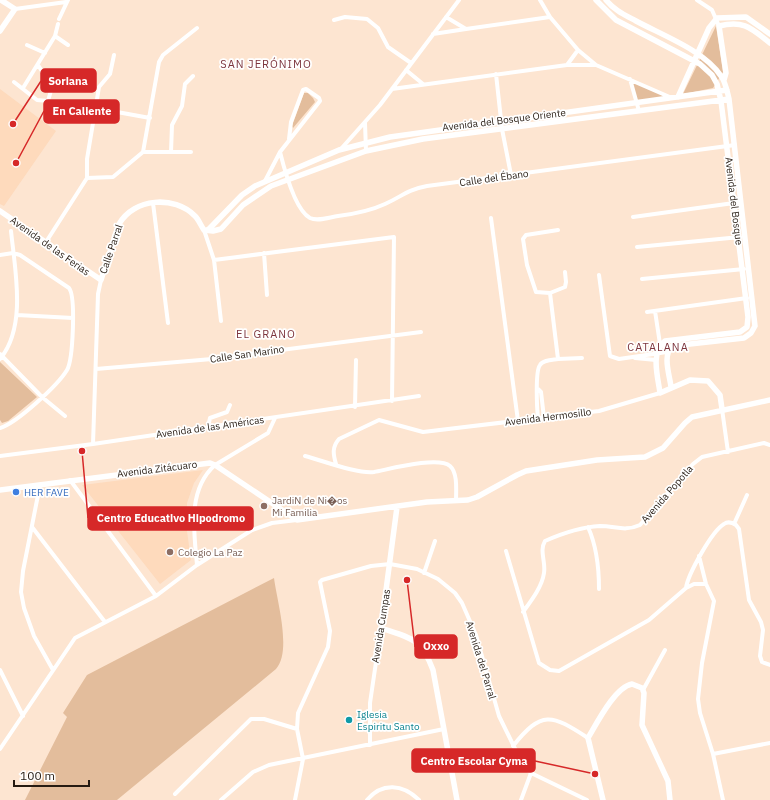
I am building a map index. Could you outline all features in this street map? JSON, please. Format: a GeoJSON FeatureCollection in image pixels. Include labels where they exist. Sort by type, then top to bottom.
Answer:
{"type":"FeatureCollection","features":[{"type":"Feature","properties":{"kind":"street"},"geometry":{"type":"LineString","coordinates":[[2,0],[15,9],[67,1]]}},
{"type":"Feature","properties":{"kind":"street"},"geometry":{"type":"LineString","coordinates":[[339,150],[366,122],[459,0]]}},
{"type":"Feature","properties":{"kind":"street"},"geometry":{"type":"LineString","coordinates":[[540,0],[550,17],[578,50],[596,65],[675,98],[698,54],[709,28],[717,18],[746,17],[770,34]]}},
{"type":"Feature","properties":{"kind":"street","name":"Avenida del Bosque"},"geometry":{"type":"LineString","coordinates":[[596,0],[616,20],[695,60],[712,76],[721,101],[727,146],[738,202]]}},
{"type":"Feature","properties":{"kind":"street","name":"Avenida del Bosque"},"geometry":{"type":"LineString","coordinates":[[606,0],[614,9],[698,54],[716,70],[724,80],[729,99],[735,145],[738,202],[745,268],[745,298],[748,317],[746,329]]}},
{"type":"Feature","properties":{"kind":"street"},"geometry":{"type":"LineString","coordinates":[[697,0],[708,6],[717,18],[726,73],[724,80]]}},
{"type":"Feature","properties":{"kind":"street"},"geometry":{"type":"LineString","coordinates":[[23,88],[55,36],[67,1]]}},
{"type":"Feature","properties":{"kind":"street"},"geometry":{"type":"LineString","coordinates":[[0,31],[15,9]]}},
{"type":"Feature","properties":{"kind":"street"},"geometry":{"type":"LineString","coordinates":[[334,20],[345,17],[367,19],[378,28],[388,47],[411,63]]}},
{"type":"Feature","properties":{"kind":"street"},"geometry":{"type":"LineString","coordinates":[[446,17],[466,29]]}},
{"type":"Feature","properties":{"kind":"street"},"geometry":{"type":"LineString","coordinates":[[432,34],[550,17]]}},
{"type":"Feature","properties":{"kind":"street"},"geometry":{"type":"LineString","coordinates":[[719,26],[730,24],[748,26],[770,43]]}},
{"type":"Feature","properties":{"kind":"street"},"geometry":{"type":"LineString","coordinates":[[87,178],[113,177],[143,152],[159,62],[164,54],[197,28]]}},
{"type":"Feature","properties":{"kind":"street"},"geometry":{"type":"LineString","coordinates":[[55,36],[68,45]]}},
{"type":"Feature","properties":{"kind":"street"},"geometry":{"type":"LineString","coordinates":[[27,45],[45,53]]}},
{"type":"Feature","properties":{"kind":"street"},"geometry":{"type":"LineString","coordinates":[[567,65],[578,50]]}},
{"type":"Feature","properties":{"kind":"street"},"geometry":{"type":"LineString","coordinates":[[46,242],[87,178],[86,159],[99,87],[110,74],[114,55]]}},
{"type":"Feature","properties":{"kind":"street"},"geometry":{"type":"LineString","coordinates":[[38,65],[52,87],[48,101]]}},
{"type":"Feature","properties":{"kind":"street"},"geometry":{"type":"LineString","coordinates":[[392,89],[567,65],[596,65]]}},
{"type":"Feature","properties":{"kind":"street"},"geometry":{"type":"LineString","coordinates":[[406,70],[423,84]]}},
{"type":"Feature","properties":{"kind":"street"},"geometry":{"type":"LineString","coordinates":[[496,74],[502,129],[511,175]]}},
{"type":"Feature","properties":{"kind":"street"},"geometry":{"type":"LineString","coordinates":[[172,152],[172,125],[182,106],[186,84],[192,76]]}},
{"type":"Feature","properties":{"kind":"street"},"geometry":{"type":"LineString","coordinates":[[630,79],[639,111]]}},
{"type":"Feature","properties":{"kind":"street"},"geometry":{"type":"LineString","coordinates":[[14,82],[37,100],[48,101],[60,112]]}},
{"type":"Feature","properties":{"kind":"street"},"geometry":{"type":"LineString","coordinates":[[266,181],[280,152],[320,101],[319,98],[306,89],[303,90],[291,122],[289,139]]}},
{"type":"Feature","properties":{"kind":"street","name":"Avenida del Bosque Oriente"},"geometry":{"type":"LineString","coordinates":[[206,230],[242,195],[266,181],[339,150],[365,143],[422,131],[727,90]]}},
{"type":"Feature","properties":{"kind":"street","name":"Avenida del Bosque Oriente"},"geometry":{"type":"LineString","coordinates":[[206,230],[213,231],[221,229],[251,198],[288,179],[366,151],[400,142],[729,99]]}},
{"type":"Feature","properties":{"kind":"street"},"geometry":{"type":"LineString","coordinates":[[106,110],[150,118]]}},
{"type":"Feature","properties":{"kind":"street"},"geometry":{"type":"LineString","coordinates":[[366,122],[366,151]]}},
{"type":"Feature","properties":{"kind":"street","name":"Calle del Ébano"},"geometry":{"type":"LineString","coordinates":[[280,152],[288,179],[303,212],[310,218],[321,219],[374,209],[415,188],[735,145]]}},
{"type":"Feature","properties":{"kind":"street"},"geometry":{"type":"LineString","coordinates":[[143,152],[191,152]]}},
{"type":"Feature","properties":{"kind":"street"},"geometry":{"type":"LineString","coordinates":[[633,217],[738,202]]}},
{"type":"Feature","properties":{"kind":"street"},"geometry":{"type":"LineString","coordinates":[[153,203],[168,323]]}},
{"type":"Feature","properties":{"kind":"street","name":"Calle Parral"},"geometry":{"type":"LineString","coordinates":[[100,280],[119,224],[123,217],[134,208],[153,203],[175,204],[196,217],[206,230]]}},
{"type":"Feature","properties":{"kind":"street","name":"Avenida de las Ferias"},"geometry":{"type":"LineString","coordinates":[[0,211],[100,280]]}},
{"type":"Feature","properties":{"kind":"street"},"geometry":{"type":"LineString","coordinates":[[491,218],[518,421]]}},
{"type":"Feature","properties":{"kind":"street"},"geometry":{"type":"LineString","coordinates":[[206,230],[214,260],[221,321]]}},
{"type":"Feature","properties":{"kind":"street"},"geometry":{"type":"LineString","coordinates":[[558,230],[526,235],[523,239],[534,290],[538,293],[550,293],[565,287],[565,272]]}},
{"type":"Feature","properties":{"kind":"street"},"geometry":{"type":"LineString","coordinates":[[11,231],[17,315],[12,340],[1,356],[42,397],[65,416]]}},
{"type":"Feature","properties":{"kind":"street"},"geometry":{"type":"LineString","coordinates":[[214,260],[394,237],[392,401]]}},
{"type":"Feature","properties":{"kind":"street"},"geometry":{"type":"LineString","coordinates":[[637,247],[742,237]]}},
{"type":"Feature","properties":{"kind":"street"},"geometry":{"type":"LineString","coordinates":[[0,255],[13,253],[25,258],[69,288],[72,296],[73,318],[68,369],[18,420],[0,427]]}},
{"type":"Feature","properties":{"kind":"street"},"geometry":{"type":"LineString","coordinates":[[264,253],[267,295]]}},
{"type":"Feature","properties":{"kind":"street"},"geometry":{"type":"LineString","coordinates":[[642,279],[745,268]]}},
{"type":"Feature","properties":{"kind":"street","name":"Avenida del Bosque"},"geometry":{"type":"LineString","coordinates":[[745,268],[752,297],[755,326],[751,334]]}},
{"type":"Feature","properties":{"kind":"street"},"geometry":{"type":"LineString","coordinates":[[599,275],[610,356],[614,359],[631,358],[656,360]]}},
{"type":"Feature","properties":{"kind":"street"},"geometry":{"type":"LineString","coordinates":[[93,444],[98,294],[100,280]]}},
{"type":"Feature","properties":{"kind":"street"},"geometry":{"type":"LineString","coordinates":[[550,293],[558,359]]}},
{"type":"Feature","properties":{"kind":"street"},"geometry":{"type":"LineString","coordinates":[[647,312],[752,297]]}},
{"type":"Feature","properties":{"kind":"street"},"geometry":{"type":"LineString","coordinates":[[654,310],[660,344],[656,353],[660,393]]}},
{"type":"Feature","properties":{"kind":"street"},"geometry":{"type":"LineString","coordinates":[[17,315],[73,318]]}},
{"type":"Feature","properties":{"kind":"street"},"geometry":{"type":"LineString","coordinates":[[631,358],[668,351],[676,345],[744,338],[751,334],[746,329],[740,332],[671,339],[660,344]]}},
{"type":"Feature","properties":{"kind":"street","name":"Calle San Marino"},"geometry":{"type":"LineString","coordinates":[[96,369],[212,359],[421,332]]}},
{"type":"Feature","properties":{"kind":"street"},"geometry":{"type":"LineString","coordinates":[[660,344],[668,351],[672,387]]}},
{"type":"Feature","properties":{"kind":"street"},"geometry":{"type":"LineString","coordinates":[[538,418],[536,393],[538,389],[538,370],[540,365],[544,362],[558,359],[582,358]]}},
{"type":"Feature","properties":{"kind":"street"},"geometry":{"type":"LineString","coordinates":[[355,407],[356,360]]}},
{"type":"Feature","properties":{"kind":"street","name":"Avenida Hermosillo"},"geometry":{"type":"LineString","coordinates":[[336,464],[333,450],[339,439],[379,420],[423,432],[599,411],[660,393],[690,380],[708,381],[720,395],[728,452]]}},
{"type":"Feature","properties":{"kind":"street"},"geometry":{"type":"LineString","coordinates":[[538,389],[541,392],[544,418]]}},
{"type":"Feature","properties":{"kind":"street","name":"Avenida de las Américas"},"geometry":{"type":"LineString","coordinates":[[0,456],[355,407],[419,396]]}},
{"type":"Feature","properties":{"kind":"street"},"geometry":{"type":"LineString","coordinates":[[0,749],[75,638],[156,596],[197,565],[252,530],[272,523],[427,502],[456,501],[477,497],[526,471],[597,460],[645,457],[663,448],[685,422],[692,417],[770,400]]}},
{"type":"Feature","properties":{"kind":"street"},"geometry":{"type":"LineString","coordinates":[[208,428],[210,418],[227,412],[230,405]]}},
{"type":"Feature","properties":{"kind":"street"},"geometry":{"type":"LineString","coordinates":[[197,565],[194,528],[196,500],[203,479],[215,465],[268,433],[275,418]]}},
{"type":"Feature","properties":{"kind":"street","name":"Avenida Popotla"},"geometry":{"type":"LineString","coordinates":[[523,612],[542,581],[544,571],[543,549],[546,541],[566,532],[588,526],[603,526],[622,530],[631,529],[640,525],[693,464],[702,457],[764,443],[770,445]]}},
{"type":"Feature","properties":{"kind":"street"},"geometry":{"type":"LineString","coordinates":[[305,456],[362,472],[372,472],[432,462],[445,463],[455,472],[456,501]]}},
{"type":"Feature","properties":{"kind":"street","name":"Avenida Zitácuaro"},"geometry":{"type":"LineString","coordinates":[[0,490],[206,463],[215,465]]}},
{"type":"Feature","properties":{"kind":"street"},"geometry":{"type":"LineString","coordinates":[[215,465],[297,520]]}},
{"type":"Feature","properties":{"kind":"street"},"geometry":{"type":"LineString","coordinates":[[70,480],[156,596]]}},
{"type":"Feature","properties":{"kind":"street"},"geometry":{"type":"LineString","coordinates":[[40,485],[23,571],[22,597],[24,608],[34,636],[53,670]]}},
{"type":"Feature","properties":{"kind":"street"},"geometry":{"type":"LineString","coordinates":[[734,524],[747,495]]}},
{"type":"Feature","properties":{"kind":"street","name":"Avenida Cumpas"},"geometry":{"type":"LineString","coordinates":[[370,745],[370,703],[397,507]]}},
{"type":"Feature","properties":{"kind":"street"},"geometry":{"type":"LineString","coordinates":[[686,588],[687,579],[699,556],[724,524],[734,524],[739,529],[749,600],[761,622],[763,630],[760,656],[762,662],[770,665]]}},
{"type":"Feature","properties":{"kind":"street"},"geometry":{"type":"LineString","coordinates":[[588,526],[594,540],[598,564],[599,588]]}},
{"type":"Feature","properties":{"kind":"street"},"geometry":{"type":"LineString","coordinates":[[32,527],[105,622]]}},
{"type":"Feature","properties":{"kind":"street"},"geometry":{"type":"LineString","coordinates":[[424,573],[435,541]]}},
{"type":"Feature","properties":{"kind":"street"},"geometry":{"type":"LineString","coordinates":[[506,551],[539,662],[550,670],[559,670],[649,620],[686,588],[694,584],[706,584]]}},
{"type":"Feature","properties":{"kind":"street"},"geometry":{"type":"LineString","coordinates":[[699,556],[706,584],[714,601],[702,663],[698,699],[700,713],[713,754],[723,800]]}},
{"type":"Feature","properties":{"kind":"street","name":"Avenida del Parral"},"geometry":{"type":"LineString","coordinates":[[303,759],[297,729],[297,719],[300,705],[329,642],[330,626],[320,582],[322,580],[371,566],[390,564],[424,573],[438,579],[455,593],[462,603],[476,635],[499,716],[524,767],[531,773],[587,800]]}},
{"type":"Feature","properties":{"kind":"street"},"geometry":{"type":"LineString","coordinates":[[381,628],[412,639],[420,645],[427,654],[433,670],[457,800]]}},
{"type":"Feature","properties":{"kind":"street"},"geometry":{"type":"LineString","coordinates":[[665,650],[643,690],[644,700],[642,725],[668,781],[670,800]]}},
{"type":"Feature","properties":{"kind":"street"},"geometry":{"type":"LineString","coordinates":[[0,670],[23,716]]}},
{"type":"Feature","properties":{"kind":"street"},"geometry":{"type":"LineString","coordinates":[[588,738],[622,688],[632,684],[637,685],[643,690]]}},
{"type":"Feature","properties":{"kind":"street"},"geometry":{"type":"LineString","coordinates":[[175,794],[251,719],[258,718],[297,729]]}},
{"type":"Feature","properties":{"kind":"street"},"geometry":{"type":"LineString","coordinates":[[513,746],[527,728],[537,722],[545,720],[559,721],[588,738],[603,800]]}},
{"type":"Feature","properties":{"kind":"street"},"geometry":{"type":"LineString","coordinates":[[221,800],[253,772],[269,765],[444,729]]}},
{"type":"Feature","properties":{"kind":"street"},"geometry":{"type":"LineString","coordinates":[[713,754],[770,743]]}},
{"type":"Feature","properties":{"kind":"street"},"geometry":{"type":"LineString","coordinates":[[294,800],[303,759]]}},
{"type":"Feature","properties":{"kind":"street"},"geometry":{"type":"LineString","coordinates":[[521,800],[531,773]]}},
{"type":"Feature","properties":{"kind":"street"},"geometry":{"type":"LineString","coordinates":[[367,800],[378,790],[395,786],[412,794],[419,800]]}},
{"type":"Feature","properties":{"kind":"shaded area"},"geometry":{"type":"Polygon","coordinates":[[[716,26],[723,72],[713,88],[683,94],[716,26]]]}},
{"type":"Feature","properties":{"kind":"shaded area"},"geometry":{"type":"Polygon","coordinates":[[[631,81],[667,97],[638,102],[631,81]]]}},
{"type":"Feature","properties":{"kind":"shaded area"},"geometry":{"type":"Polygon","coordinates":[[[0,89],[56,131],[4,206],[0,204],[0,89]]]}},
{"type":"Feature","properties":{"kind":"shaded area"},"geometry":{"type":"Polygon","coordinates":[[[304,93],[308,93],[315,102],[293,128],[292,126],[304,93]]]}},
{"type":"Feature","properties":{"kind":"shaded area"},"geometry":{"type":"Polygon","coordinates":[[[0,362],[37,397],[8,421],[2,423],[0,420],[0,362]]]}},
{"type":"Feature","properties":{"kind":"shaded area"},"geometry":{"type":"Polygon","coordinates":[[[203,470],[194,483],[187,503],[187,531],[191,560],[160,584],[82,485],[203,470]]]}},
{"type":"Feature","properties":{"kind":"shaded area"},"geometry":{"type":"Polygon","coordinates":[[[274,578],[283,638],[281,661],[276,669],[117,800],[25,800],[67,717],[63,713],[87,675],[274,578]]]}},
{"type":"Feature","properties":{"kind":"place","name":"Soriana"},"geometry":{"type":"Point","coordinates":[13,124]}},
{"type":"Feature","properties":{"kind":"place","name":"En Caliente"},"geometry":{"type":"Point","coordinates":[16,163]}},
{"type":"Feature","properties":{"kind":"place","name":"Centro Educativo Hipodromo"},"geometry":{"type":"Point","coordinates":[82,451]}},
{"type":"Feature","properties":{"kind":"place","name":"HER FAVE"},"geometry":{"type":"Point","coordinates":[16,492]}},
{"type":"Feature","properties":{"kind":"place","name":"JardiN de Ni�os Mi Familia"},"geometry":{"type":"Point","coordinates":[264,506]}},
{"type":"Feature","properties":{"kind":"place","name":"Colegio La Paz"},"geometry":{"type":"Point","coordinates":[170,552]}},
{"type":"Feature","properties":{"kind":"place","name":"Oxxo"},"geometry":{"type":"Point","coordinates":[407,580]}},
{"type":"Feature","properties":{"kind":"place","name":"Iglesia Espiritu Santo"},"geometry":{"type":"Point","coordinates":[349,720]}},
{"type":"Feature","properties":{"kind":"place","name":"Centro Escolar Cyma"},"geometry":{"type":"Point","coordinates":[595,774]}},
{"type":"Feature","properties":{"kind":"district","name":"SAN JERÓNIMO"},"geometry":{"type":"Point","coordinates":[266,64]}},
{"type":"Feature","properties":{"kind":"district","name":"EL GRANO"},"geometry":{"type":"Point","coordinates":[266,334]}},
{"type":"Feature","properties":{"kind":"district","name":"CATALANA"},"geometry":{"type":"Point","coordinates":[658,347]}}]}
